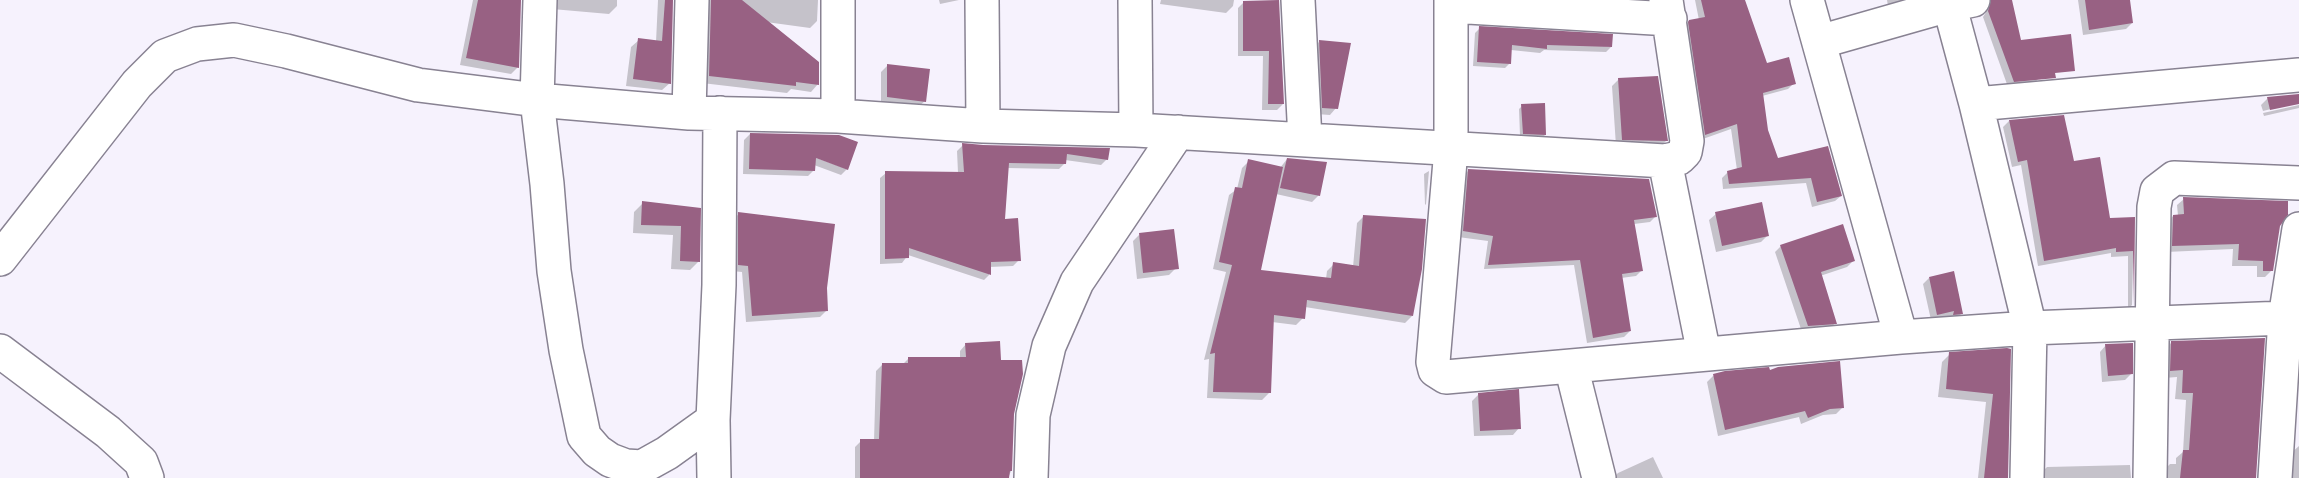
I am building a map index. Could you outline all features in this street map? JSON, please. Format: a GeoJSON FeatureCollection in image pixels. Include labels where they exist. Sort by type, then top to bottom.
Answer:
{"type":"FeatureCollection","features":[{"type":"Feature","properties":{"kind":"street"},"geometry":{"type":"LineString","coordinates":[[540,0],[537,100],[548,184],[554,271],[566,350],[584,436],[597,451],[610,460],[626,466],[642,467],[667,453],[713,420]]}},
{"type":"Feature","properties":{"kind":"street"},"geometry":{"type":"LineString","coordinates":[[692,0],[705,113],[719,285],[713,420],[714,478]]}},
{"type":"Feature","properties":{"kind":"street"},"geometry":{"type":"LineString","coordinates":[[838,0],[838,116]]}},
{"type":"Feature","properties":{"kind":"street"},"geometry":{"type":"LineString","coordinates":[[982,0],[983,126]]}},
{"type":"Feature","properties":{"kind":"street"},"geometry":{"type":"LineString","coordinates":[[1135,0],[1136,130]]}},
{"type":"Feature","properties":{"kind":"street"},"geometry":{"type":"LineString","coordinates":[[1298,0],[1305,140]]}},
{"type":"Feature","properties":{"kind":"street"},"geometry":{"type":"LineString","coordinates":[[1807,0],[1901,337]]}},
{"type":"Feature","properties":{"kind":"street"},"geometry":{"type":"LineString","coordinates":[[1819,42],[1957,2],[1976,104],[2030,328],[2027,478]]}},
{"type":"Feature","properties":{"kind":"street"},"geometry":{"type":"LineString","coordinates":[[0,259],[137,84],[165,56],[197,44],[234,40],[418,85],[537,100],[705,113],[838,116],[983,126],[1178,132],[1450,149],[1665,161],[1679,158],[1685,152],[1687,141],[1668,10],[1451,3],[1450,149],[1433,362],[1435,369],[1446,377],[1901,337],[2030,328],[2285,318]]}},
{"type":"Feature","properties":{"kind":"street"},"geometry":{"type":"LineString","coordinates":[[1976,104],[2299,75]]}},
{"type":"Feature","properties":{"kind":"street"},"geometry":{"type":"LineString","coordinates":[[1031,478],[1033,415],[1049,346],[1077,282],[1096,250],[1113,229],[1178,132]]}},
{"type":"Feature","properties":{"kind":"street"},"geometry":{"type":"LineString","coordinates":[[1665,161],[1704,354]]}},
{"type":"Feature","properties":{"kind":"street"},"geometry":{"type":"LineString","coordinates":[[2150,478],[2154,207],[2157,190],[2174,178],[2299,183]]}},
{"type":"Feature","properties":{"kind":"street"},"geometry":{"type":"LineString","coordinates":[[2275,478],[2285,318],[2299,229]]}},
{"type":"Feature","properties":{"kind":"street"},"geometry":{"type":"LineString","coordinates":[[0,351],[108,432],[141,462],[147,478]]}},
{"type":"Feature","properties":{"kind":"street"},"geometry":{"type":"LineString","coordinates":[[1571,366],[1599,478]]}},
{"type":"Feature","properties":{"kind":"building"},"geometry":{"type":"Polygon","coordinates":[[[478,0],[521,0],[519,68],[466,58],[478,0]]]}},
{"type":"Feature","properties":{"kind":"building"},"geometry":{"type":"Polygon","coordinates":[[[665,0],[673,0],[671,84],[633,79],[638,38],[662,41],[665,0]]]}},
{"type":"Feature","properties":{"kind":"building"},"geometry":{"type":"Polygon","coordinates":[[[711,0],[742,0],[819,62],[819,85],[796,82],[796,86],[709,76],[711,0]]]}},
{"type":"Feature","properties":{"kind":"building"},"geometry":{"type":"Polygon","coordinates":[[[1279,0],[1284,104],[1268,104],[1269,51],[1243,51],[1243,1],[1279,0]]]}},
{"type":"Feature","properties":{"kind":"building"},"geometry":{"type":"Polygon","coordinates":[[[1701,0],[1745,0],[1767,63],[1789,57],[1796,84],[1763,93],[1768,130],[1778,158],[1828,146],[1842,196],[1817,202],[1811,178],[1729,184],[1727,171],[1742,167],[1737,124],[1705,135],[1688,22],[1705,17],[1701,0]]]}},
{"type":"Feature","properties":{"kind":"building"},"geometry":{"type":"Polygon","coordinates":[[[1991,0],[2012,0],[2021,40],[2071,34],[2075,71],[2055,73],[2056,78],[2014,82],[1988,11],[1991,0]]]}},
{"type":"Feature","properties":{"kind":"building"},"geometry":{"type":"Polygon","coordinates":[[[2085,0],[2130,0],[2133,23],[2089,30],[2085,0]]]}},
{"type":"Feature","properties":{"kind":"building"},"geometry":{"type":"Polygon","coordinates":[[[1479,26],[1613,34],[1612,47],[1547,45],[1547,49],[1512,45],[1511,64],[1477,62],[1479,26]]]}},
{"type":"Feature","properties":{"kind":"building"},"geometry":{"type":"Polygon","coordinates":[[[1319,40],[1351,43],[1338,109],[1322,108],[1319,40]]]}},
{"type":"Feature","properties":{"kind":"building"},"geometry":{"type":"Polygon","coordinates":[[[887,64],[930,69],[926,102],[887,97],[887,64]]]}},
{"type":"Feature","properties":{"kind":"building"},"geometry":{"type":"Polygon","coordinates":[[[1658,76],[1668,141],[1622,140],[1618,78],[1658,76]]]}},
{"type":"Feature","properties":{"kind":"building"},"geometry":{"type":"Polygon","coordinates":[[[2299,94],[2299,104],[2270,110],[2267,97],[2299,94]]]}},
{"type":"Feature","properties":{"kind":"building"},"geometry":{"type":"Polygon","coordinates":[[[1545,103],[1546,135],[1523,134],[1521,104],[1545,103]]]}},
{"type":"Feature","properties":{"kind":"building"},"geometry":{"type":"Polygon","coordinates":[[[2064,115],[2074,161],[2100,157],[2110,218],[2135,217],[2134,305],[2133,251],[2116,252],[2116,248],[2044,261],[2027,160],[2018,162],[2009,120],[2064,115]]]}},
{"type":"Feature","properties":{"kind":"building"},"geometry":{"type":"Polygon","coordinates":[[[750,133],[839,135],[858,142],[848,170],[816,158],[815,171],[749,169],[750,133]]]}},
{"type":"Feature","properties":{"kind":"building"},"geometry":{"type":"Polygon","coordinates":[[[962,143],[1110,148],[1108,160],[1067,154],[1066,164],[1009,163],[1005,219],[1018,218],[1021,261],[991,262],[991,275],[909,248],[909,258],[885,259],[885,171],[964,172],[962,143]]]}},
{"type":"Feature","properties":{"kind":"building"},"geometry":{"type":"Polygon","coordinates":[[[1287,158],[1327,162],[1320,196],[1280,188],[1287,158]]]}},
{"type":"Feature","properties":{"kind":"building"},"geometry":{"type":"Polygon","coordinates":[[[1248,159],[1283,167],[1261,270],[1331,278],[1333,262],[1359,266],[1363,215],[1426,219],[1422,269],[1413,316],[1307,300],[1305,319],[1274,315],[1271,393],[1213,392],[1215,353],[1210,354],[1232,265],[1219,262],[1235,187],[1242,188],[1248,159]]]}},
{"type":"Feature","properties":{"kind":"building"},"geometry":{"type":"Polygon","coordinates":[[[1468,169],[1649,179],[1657,217],[1634,220],[1643,271],[1622,274],[1631,331],[1593,338],[1580,260],[1488,265],[1493,236],[1463,231],[1468,169]]]}},
{"type":"Feature","properties":{"kind":"building"},"geometry":{"type":"Polygon","coordinates":[[[2183,197],[2288,201],[2288,215],[2280,226],[2273,271],[2263,271],[2263,261],[2238,260],[2239,244],[2172,246],[2173,215],[2184,214],[2183,197]]]}},
{"type":"Feature","properties":{"kind":"building"},"geometry":{"type":"Polygon","coordinates":[[[642,201],[701,208],[700,262],[680,261],[681,226],[641,225],[642,201]]]}},
{"type":"Feature","properties":{"kind":"building"},"geometry":{"type":"Polygon","coordinates":[[[1762,202],[1769,236],[1722,246],[1715,212],[1762,202]]]}},
{"type":"Feature","properties":{"kind":"building"},"geometry":{"type":"Polygon","coordinates":[[[738,212],[835,224],[827,288],[828,311],[752,316],[748,266],[738,265],[738,212]]]}},
{"type":"Feature","properties":{"kind":"building"},"geometry":{"type":"Polygon","coordinates":[[[1843,224],[1855,261],[1821,272],[1837,324],[1808,326],[1780,245],[1843,224]]]}},
{"type":"Feature","properties":{"kind":"building"},"geometry":{"type":"Polygon","coordinates":[[[1174,229],[1179,269],[1143,273],[1139,233],[1174,229]]]}},
{"type":"Feature","properties":{"kind":"building"},"geometry":{"type":"Polygon","coordinates":[[[1954,271],[1963,314],[1953,315],[1954,311],[1937,315],[1929,277],[1954,271]]]}},
{"type":"Feature","properties":{"kind":"building"},"geometry":{"type":"Polygon","coordinates":[[[2265,338],[2256,478],[2180,478],[2183,450],[2189,450],[2193,393],[2182,393],[2183,370],[2170,371],[2171,341],[2265,338]]]}},
{"type":"Feature","properties":{"kind":"building"},"geometry":{"type":"Polygon","coordinates":[[[1000,341],[1001,360],[1022,360],[1023,374],[1014,414],[1012,471],[1010,471],[1009,478],[860,478],[860,439],[879,439],[882,363],[908,363],[908,357],[966,357],[965,343],[1000,341]]]}},
{"type":"Feature","properties":{"kind":"building"},"geometry":{"type":"Polygon","coordinates":[[[2133,343],[2133,374],[2108,376],[2105,344],[2133,343]]]}},
{"type":"Feature","properties":{"kind":"building"},"geometry":{"type":"Polygon","coordinates":[[[2011,349],[2008,478],[1984,478],[1993,394],[1946,389],[1949,352],[2011,349]]]}},
{"type":"Feature","properties":{"kind":"building"},"geometry":{"type":"Polygon","coordinates":[[[1840,361],[1844,408],[1830,409],[1808,418],[1805,411],[1725,430],[1713,374],[1769,367],[1770,370],[1778,367],[1840,361]]]}},
{"type":"Feature","properties":{"kind":"building"},"geometry":{"type":"Polygon","coordinates":[[[1519,389],[1521,429],[1480,431],[1478,393],[1519,389]]]}}]}
